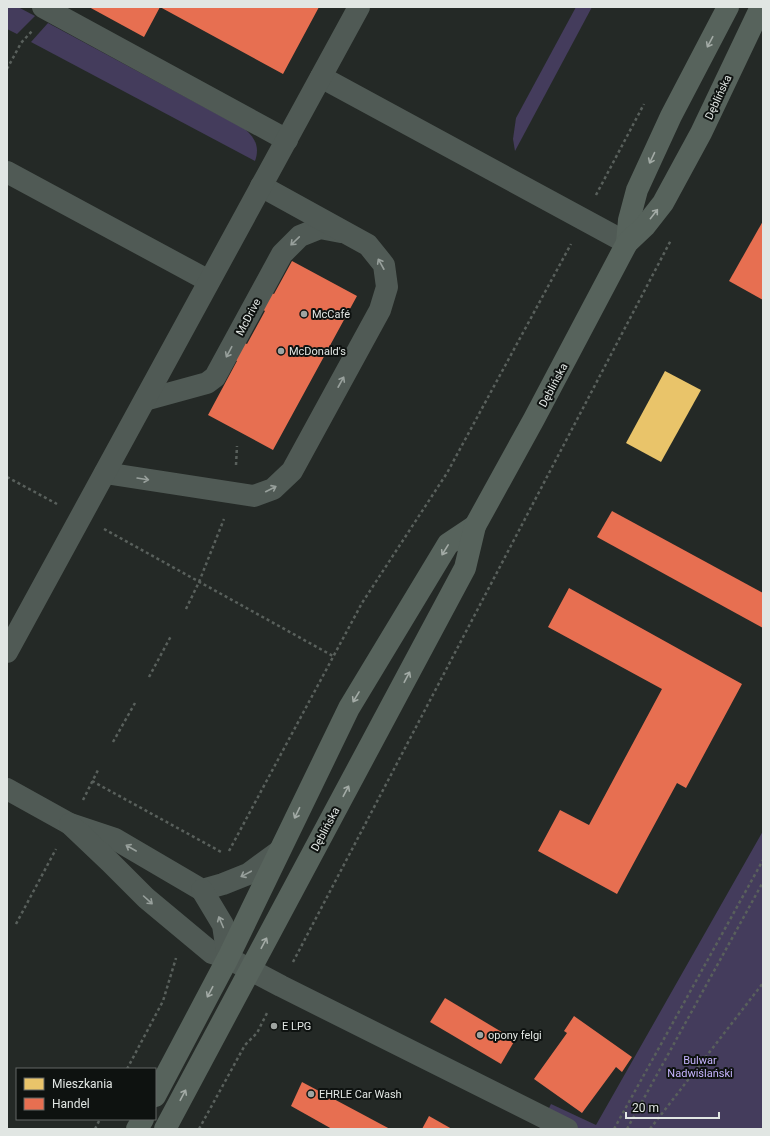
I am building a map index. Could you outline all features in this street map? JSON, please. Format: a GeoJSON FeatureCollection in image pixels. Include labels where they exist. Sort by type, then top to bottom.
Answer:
{"type":"FeatureCollection","features":[{"type":"Feature","properties":{"kind":"main road","name":"Dęblińska"},"geometry":{"type":"LineString","coordinates":[[627,243],[630,220],[637,190],[671,116],[728,7]]}},
{"type":"Feature","properties":{"kind":"main road","name":"Dęblińska"},"geometry":{"type":"LineString","coordinates":[[165,1129],[465,568],[475,526],[542,405],[627,243],[645,226],[663,203],[701,133],[761,7]]}},
{"type":"Feature","properties":{"kind":"main road","name":"Dęblińska"},"geometry":{"type":"LineString","coordinates":[[156,1094],[228,958],[349,708],[448,544],[475,526]]}},
{"type":"Feature","properties":{"kind":"main road"},"geometry":{"type":"LineString","coordinates":[[137,1129],[142,1120]]}},
{"type":"Feature","properties":{"kind":"lane"},"geometry":{"type":"LineString","coordinates":[[7,652],[359,7]]}},
{"type":"Feature","properties":{"kind":"lane"},"geometry":{"type":"LineString","coordinates":[[45,8],[287,140]]}},
{"type":"Feature","properties":{"kind":"lane"},"geometry":{"type":"LineString","coordinates":[[321,77],[627,243]]}},
{"type":"Feature","properties":{"kind":"lane"},"geometry":{"type":"LineString","coordinates":[[7,172],[209,281]]}},
{"type":"Feature","properties":{"kind":"lane"},"geometry":{"type":"LineString","coordinates":[[105,473],[254,496],[274,489],[292,471],[380,310],[387,287],[384,266],[368,245],[261,186]]}},
{"type":"Feature","properties":{"kind":"lane","name":"McDrive"},"geometry":{"type":"LineString","coordinates":[[145,400],[207,382],[215,377],[282,254],[300,236],[320,228],[344,232]]}},
{"type":"Feature","properties":{"kind":"lane"},"geometry":{"type":"LineString","coordinates":[[7,789],[70,824],[116,839],[202,890],[223,924],[228,958]]}},
{"type":"Feature","properties":{"kind":"lane"},"geometry":{"type":"LineString","coordinates":[[70,824],[151,903],[212,953],[228,958],[562,1128]]}},
{"type":"Feature","properties":{"kind":"lane"},"geometry":{"type":"LineString","coordinates":[[202,890],[223,884],[248,874],[278,852]]}},
{"type":"Feature","properties":{"kind":"path"},"geometry":{"type":"LineString","coordinates":[[7,69],[21,43],[42,20],[45,8]]}},
{"type":"Feature","properties":{"kind":"path"},"geometry":{"type":"LineString","coordinates":[[92,781],[226,855],[362,603],[447,473],[584,219],[645,102]]}},
{"type":"Feature","properties":{"kind":"path"},"geometry":{"type":"LineString","coordinates":[[291,965],[671,240]]}},
{"type":"Feature","properties":{"kind":"path"},"geometry":{"type":"LineString","coordinates":[[186,609],[199,582],[227,511],[235,476],[237,446]]}},
{"type":"Feature","properties":{"kind":"path"},"geometry":{"type":"LineString","coordinates":[[7,477],[333,656]]}},
{"type":"Feature","properties":{"kind":"path"},"geometry":{"type":"LineString","coordinates":[[149,677],[171,636]]}},
{"type":"Feature","properties":{"kind":"path"},"geometry":{"type":"LineString","coordinates":[[113,742],[134,703]]}},
{"type":"Feature","properties":{"kind":"path"},"geometry":{"type":"LineString","coordinates":[[82,801],[99,768]]}},
{"type":"Feature","properties":{"kind":"path"},"geometry":{"type":"LineString","coordinates":[[16,924],[58,846]]}},
{"type":"Feature","properties":{"kind":"path"},"geometry":{"type":"LineString","coordinates":[[614,1129],[763,860]]}},
{"type":"Feature","properties":{"kind":"path"},"geometry":{"type":"LineString","coordinates":[[627,1129],[763,882]]}},
{"type":"Feature","properties":{"kind":"path"},"geometry":{"type":"LineString","coordinates":[[128,1068],[163,1002],[176,956],[175,952]]}},
{"type":"Feature","properties":{"kind":"path"},"geometry":{"type":"LineString","coordinates":[[650,1129],[763,983]]}},
{"type":"Feature","properties":{"kind":"path"},"geometry":{"type":"LineString","coordinates":[[199,1129],[245,1045],[257,1033],[267,1013]]}},
{"type":"Feature","properties":{"kind":"path"},"geometry":{"type":"LineString","coordinates":[[95,1129],[100,1120]]}},
{"type":"Feature","properties":{"kind":"green space"},"geometry":{"type":"Polygon","coordinates":[[[7,7],[18,7],[35,16],[17,34],[7,29],[7,7]]]}},
{"type":"Feature","properties":{"kind":"green space"},"geometry":{"type":"Polygon","coordinates":[[[576,7],[592,7],[515,151],[513,139],[516,118],[576,7]]]}},
{"type":"Feature","properties":{"kind":"green space"},"geometry":{"type":"Polygon","coordinates":[[[48,23],[245,129],[256,143],[257,151],[255,161],[31,42],[48,23]]]}},
{"type":"Feature","properties":{"kind":"green space","name":"Bulwar Nadwiślański"},"geometry":{"type":"Polygon","coordinates":[[[763,831],[763,1129],[539,1129],[551,1104],[596,1125],[763,831]]]}},
{"type":"Feature","properties":{"kind":"building: Mieszkania"},"geometry":{"type":"Polygon","coordinates":[[[665,371],[701,390],[661,462],[626,443],[665,371]]]}},
{"type":"Feature","properties":{"kind":"building: Handel"},"geometry":{"type":"Polygon","coordinates":[[[89,7],[160,7],[144,37],[89,7]]]}},
{"type":"Feature","properties":{"kind":"building: Handel"},"geometry":{"type":"Polygon","coordinates":[[[160,7],[319,7],[283,74],[160,7]]]}},
{"type":"Feature","properties":{"kind":"building: Handel"},"geometry":{"type":"Polygon","coordinates":[[[763,221],[763,300],[729,281],[763,221]]]}},
{"type":"Feature","properties":{"kind":"building: Handel","name":"McDonald's"},"geometry":{"type":"Polygon","coordinates":[[[292,261],[357,296],[273,450],[208,415],[237,361],[231,358],[241,341],[247,344],[265,311],[259,307],[268,291],[274,294],[292,261]]]}},
{"type":"Feature","properties":{"kind":"building: Handel"},"geometry":{"type":"Polygon","coordinates":[[[612,511],[763,593],[763,628],[597,537],[612,511]]]}},
{"type":"Feature","properties":{"kind":"building: Handel"},"geometry":{"type":"Polygon","coordinates":[[[569,588],[742,684],[686,788],[677,783],[617,894],[538,851],[560,810],[589,825],[662,689],[548,627],[569,588]]]}},
{"type":"Feature","properties":{"kind":"building: Handel"},"geometry":{"type":"Polygon","coordinates":[[[445,998],[515,1040],[501,1064],[430,1022],[445,998]]]}},
{"type":"Feature","properties":{"kind":"building: Handel"},"geometry":{"type":"Polygon","coordinates":[[[574,1016],[632,1057],[622,1072],[616,1067],[582,1113],[534,1079],[567,1033],[564,1031],[574,1016]]]}},
{"type":"Feature","properties":{"kind":"building: Handel","name":"EHRLE Car Wash"},"geometry":{"type":"Polygon","coordinates":[[[302,1082],[390,1129],[332,1129],[291,1106],[302,1082]]]}},
{"type":"Feature","properties":{"kind":"building: Handel"},"geometry":{"type":"Polygon","coordinates":[[[429,1116],[452,1129],[422,1129],[429,1116]]]}},
{"type":"Feature","properties":{"kind":"place","name":"McCafé"},"geometry":{"type":"Point","coordinates":[304,314]}},
{"type":"Feature","properties":{"kind":"place","name":"McDonald's"},"geometry":{"type":"Point","coordinates":[281,351]}},
{"type":"Feature","properties":{"kind":"place","name":"E LPG"},"geometry":{"type":"Point","coordinates":[274,1026]}},
{"type":"Feature","properties":{"kind":"place","name":"opony felgi"},"geometry":{"type":"Point","coordinates":[480,1035]}},
{"type":"Feature","properties":{"kind":"place","name":"EHRLE Car Wash"},"geometry":{"type":"Point","coordinates":[311,1094]}}]}
